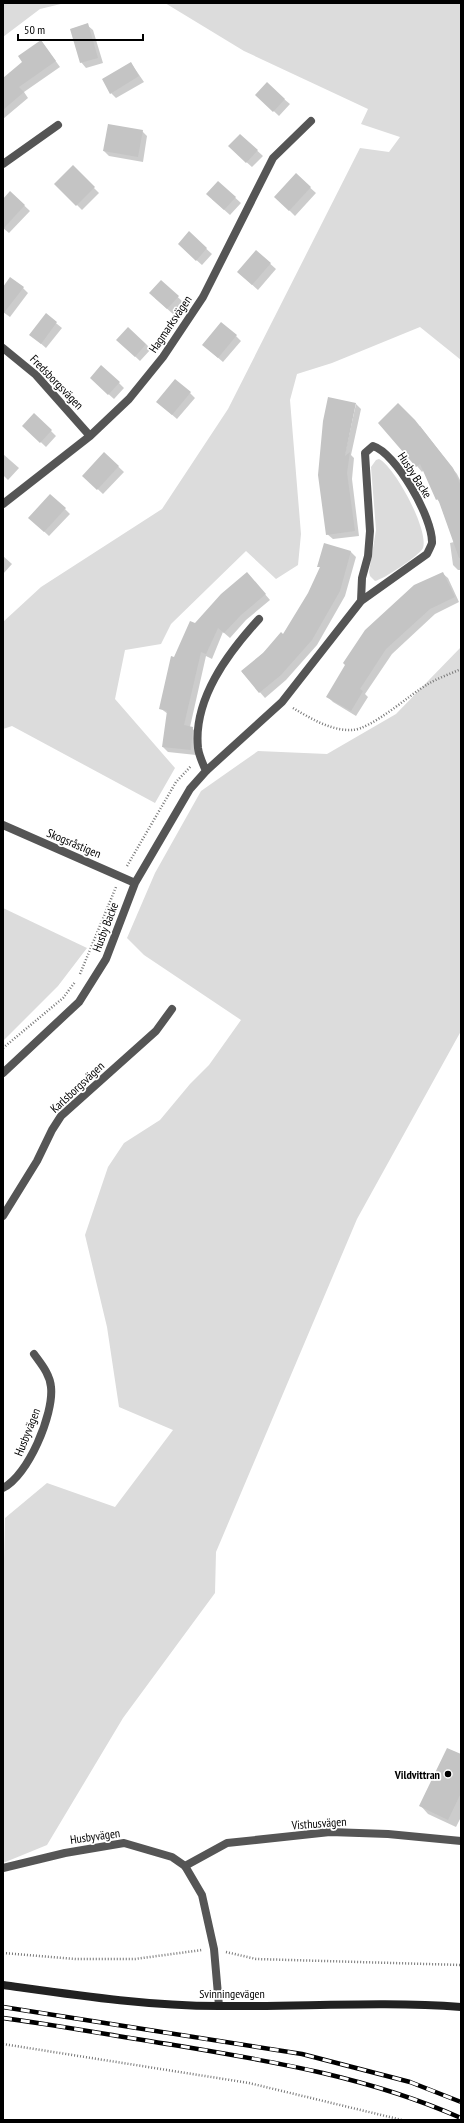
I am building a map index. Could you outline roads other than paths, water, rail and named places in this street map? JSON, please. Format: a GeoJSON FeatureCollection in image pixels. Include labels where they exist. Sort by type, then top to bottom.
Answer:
{"type":"FeatureCollection","features":[{"type":"Feature","properties":{"kind":"main road","name":"Svinningevägen"},"geometry":{"type":"LineString","coordinates":[[3,1985],[153,2004],[219,2006],[422,2004],[461,2007]]}},
{"type":"Feature","properties":{"kind":"street","name":"Hagmarksvägen"},"geometry":{"type":"LineString","coordinates":[[3,504],[90,436],[129,399],[163,357],[203,297],[273,158],[311,121]]}},
{"type":"Feature","properties":{"kind":"street"},"geometry":{"type":"LineString","coordinates":[[3,164],[58,125]]}},
{"type":"Feature","properties":{"kind":"street","name":"Fredsborgsvägen"},"geometry":{"type":"LineString","coordinates":[[3,348],[36,375],[90,436]]}},
{"type":"Feature","properties":{"kind":"street","name":"Husby Backe"},"geometry":{"type":"LineString","coordinates":[[3,1073],[79,1002],[106,959],[135,883],[190,789],[206,771],[282,702],[361,601],[427,554],[432,543],[430,530],[423,512],[408,484],[390,458],[381,448],[373,446],[366,453],[370,531],[368,556],[362,578],[361,601]]}},
{"type":"Feature","properties":{"kind":"street"},"geometry":{"type":"LineString","coordinates":[[206,771],[198,748],[199,730],[204,702],[216,675],[235,645],[259,619]]}},
{"type":"Feature","properties":{"kind":"street","name":"Skogsråstigen"},"geometry":{"type":"LineString","coordinates":[[3,825],[135,883]]}},
{"type":"Feature","properties":{"kind":"street","name":"Karlsborgsvägen"},"geometry":{"type":"LineString","coordinates":[[3,1216],[38,1161],[52,1130],[61,1116],[156,1032],[172,1009]]}},
{"type":"Feature","properties":{"kind":"street","name":"Husbyvägen"},"geometry":{"type":"LineString","coordinates":[[3,1488],[15,1481],[24,1470],[44,1427],[50,1404],[51,1386],[47,1373],[34,1354]]}},
{"type":"Feature","properties":{"kind":"street","name":"Visthusvägen"},"geometry":{"type":"LineString","coordinates":[[185,1866],[227,1843],[330,1832],[388,1834],[461,1841]]}},
{"type":"Feature","properties":{"kind":"street","name":"Husbyvägen"},"geometry":{"type":"LineString","coordinates":[[3,1868],[65,1852],[124,1843],[172,1857],[185,1866],[202,1895],[214,1949],[219,2006]]}},
{"type":"Feature","properties":{"kind":"railway"},"geometry":{"type":"LineString","coordinates":[[3,2007],[302,2054],[410,2082],[461,2102]]}},
{"type":"Feature","properties":{"kind":"railway"},"geometry":{"type":"LineString","coordinates":[[3,2018],[180,2046],[287,2065],[393,2092],[461,2118]]}},
{"type":"Feature","properties":{"kind":"place","name":"Vildvittran"},"geometry":{"type":"Point","coordinates":[448,1774]}}]}
